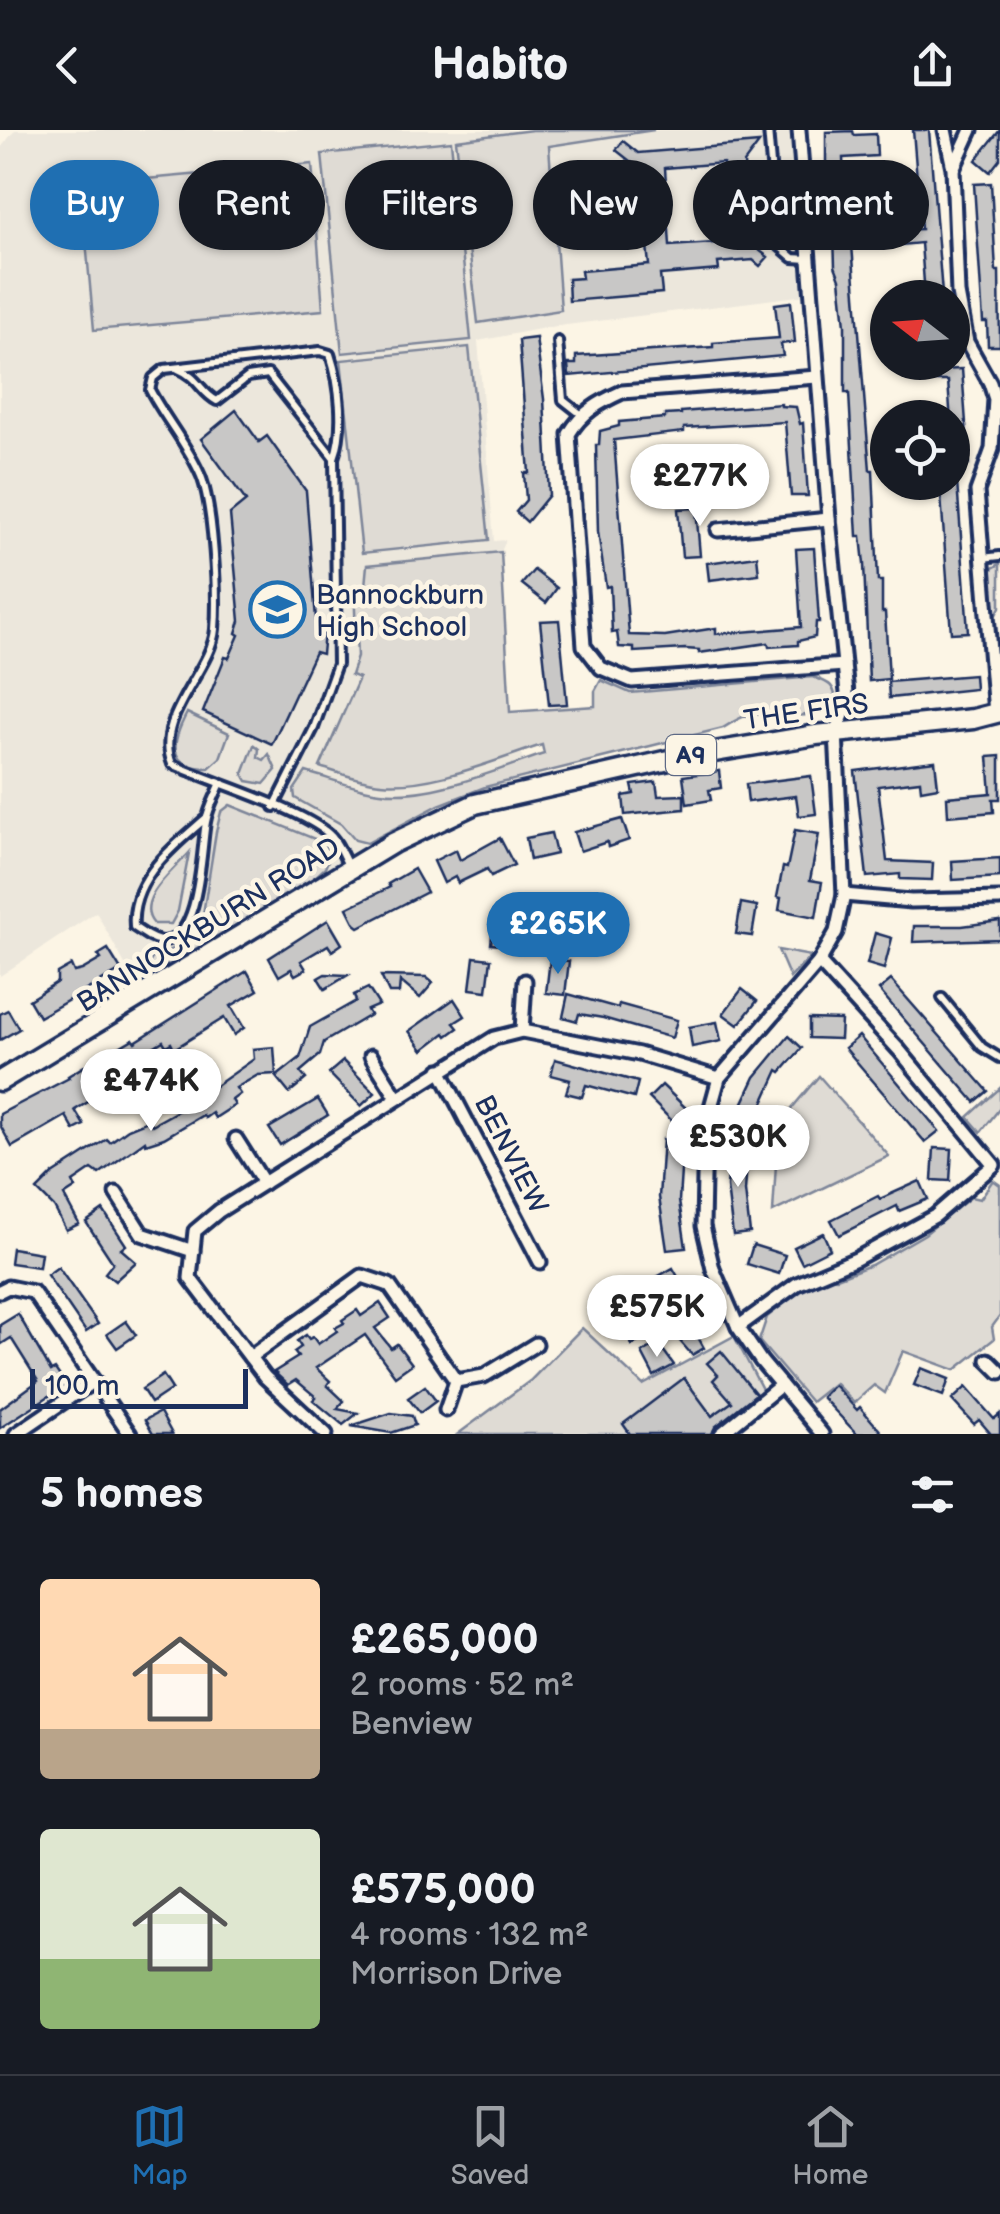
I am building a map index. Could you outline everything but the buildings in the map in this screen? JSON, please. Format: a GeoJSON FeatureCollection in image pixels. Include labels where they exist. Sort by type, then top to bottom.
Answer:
{"type":"FeatureCollection","features":[{"type":"Feature","properties":{"kind":"main road","name":"THE FIRS"},"geometry":{"type":"LineString","coordinates":[[394,843],[475,804],[678,758],[836,732],[973,720],[998,712]]}},
{"type":"Feature","properties":{"kind":"main road","name":"BANNOCKBURN ROAD"},"geometry":{"type":"LineString","coordinates":[[0,1081],[394,843]]}},
{"type":"Feature","properties":{"kind":"street"},"geometry":{"type":"LineString","coordinates":[[799,130],[829,519],[848,704],[836,732],[844,895],[836,932],[819,962],[718,1078],[705,1129],[702,1226],[713,1269],[738,1327],[822,1434]]}},
{"type":"Feature","properties":{"kind":"street"},"geometry":{"type":"LineString","coordinates":[[945,130],[954,168],[958,293],[967,342],[995,382],[996,449],[977,491],[998,712]]}},
{"type":"Feature","properties":{"kind":"street"},"geometry":{"type":"LineString","coordinates":[[954,168],[971,130]]}},
{"type":"Feature","properties":{"kind":"street"},"geometry":{"type":"LineString","coordinates":[[817,377],[622,392],[583,416],[568,434],[584,646],[601,668],[632,681],[844,665]]}},
{"type":"Feature","properties":{"kind":"street"},"geometry":{"type":"LineString","coordinates":[[718,530],[829,519]]}},
{"type":"Feature","properties":{"kind":"street"},"geometry":{"type":"LineString","coordinates":[[844,895],[911,902],[1000,899]]}},
{"type":"Feature","properties":{"kind":"street"},"geometry":{"type":"LineString","coordinates":[[738,1327],[797,1284],[856,1259],[935,1216],[997,1167],[819,962]]}},
{"type":"Feature","properties":{"kind":"street"},"geometry":{"type":"LineString","coordinates":[[522,1031],[526,982]]}},
{"type":"Feature","properties":{"kind":"street"},"geometry":{"type":"LineString","coordinates":[[326,1434],[265,1377],[190,1278],[195,1231],[494,1038],[522,1031],[639,1054],[718,1078]]}},
{"type":"Feature","properties":{"kind":"street"},"geometry":{"type":"LineString","coordinates":[[370,1056],[396,1098]]}},
{"type":"Feature","properties":{"kind":"street","name":"BENVIEW"},"geometry":{"type":"LineString","coordinates":[[440,1070],[540,1262]]}},
{"type":"Feature","properties":{"kind":"street"},"geometry":{"type":"LineString","coordinates":[[236,1139],[264,1183]]}},
{"type":"Feature","properties":{"kind":"street"},"geometry":{"type":"LineString","coordinates":[[116,1193],[142,1234],[193,1252]]}},
{"type":"Feature","properties":{"kind":"street"},"geometry":{"type":"LineString","coordinates":[[250,1357],[362,1276],[389,1285],[456,1381]]}},
{"type":"Feature","properties":{"kind":"street"},"geometry":{"type":"LineString","coordinates":[[0,1291],[8,1288],[33,1292],[130,1434]]}},
{"type":"Feature","properties":{"kind":"street"},"geometry":{"type":"LineString","coordinates":[[456,1381],[484,1376],[536,1344]]}},
{"type":"Feature","properties":{"kind":"street"},"geometry":{"type":"LineString","coordinates":[[988,1360],[1000,1372]]}},
{"type":"Feature","properties":{"kind":"street"},"geometry":{"type":"LineString","coordinates":[[16,1434],[94,1380]]}},
{"type":"Feature","properties":{"kind":"street"},"geometry":{"type":"LineString","coordinates":[[446,1410],[456,1381]]}},
{"type":"Feature","properties":{"kind":"street"},"geometry":{"type":"LineString","coordinates":[[721,1434],[781,1385]]}},
{"type":"Feature","properties":{"kind":"lane"},"geometry":{"type":"LineString","coordinates":[[768,130],[778,245],[794,258],[809,258]]}},
{"type":"Feature","properties":{"kind":"lane"},"geometry":{"type":"LineString","coordinates":[[558,341],[563,400],[583,416]]}},
{"type":"Feature","properties":{"kind":"lane"},"geometry":{"type":"LineString","coordinates":[[274,807],[314,728],[338,664],[334,458],[340,444],[339,412],[330,354],[320,352],[164,369],[153,378],[150,390],[200,474],[211,504],[215,632],[173,722],[167,750],[172,764],[331,835],[350,868]]}},
{"type":"Feature","properties":{"kind":"lane"},"geometry":{"type":"LineString","coordinates":[[176,368],[194,376],[217,400],[248,377],[268,374],[334,458]]}},
{"type":"Feature","properties":{"kind":"lane"},"geometry":{"type":"LineString","coordinates":[[981,558],[1000,556]]}},
{"type":"Feature","properties":{"kind":"lane"},"geometry":{"type":"LineString","coordinates":[[206,818],[172,849],[142,885],[133,906],[134,927],[149,937],[164,941],[176,936],[190,919],[206,818],[220,785]]}},
{"type":"Feature","properties":{"kind":"lane"},"geometry":{"type":"LineString","coordinates":[[942,998],[982,1047],[1000,1058]]}},
{"type":"Feature","properties":{"kind":"shaded area"},"geometry":{"type":"Polygon","coordinates":[[[15,130],[792,130],[795,160],[693,160],[693,250],[802,250],[806,295],[550,327],[478,341],[494,541],[506,540],[501,552],[511,712],[527,775],[448,801],[136,984],[96,912],[0,976],[0,149],[15,130]]]}},
{"type":"Feature","properties":{"kind":"shaded area"},"geometry":{"type":"Polygon","coordinates":[[[532,130],[654,130],[549,146],[550,160],[533,160],[533,250],[557,250],[561,310],[478,323],[469,250],[513,250],[513,160],[458,160],[456,140],[532,130]]]}},
{"type":"Feature","properties":{"kind":"shaded area"},"geometry":{"type":"Polygon","coordinates":[[[451,141],[453,160],[345,160],[345,250],[462,250],[471,340],[342,353],[322,154],[451,141]]]}},
{"type":"Feature","properties":{"kind":"shaded area"},"geometry":{"type":"Polygon","coordinates":[[[179,176],[179,250],[318,250],[323,310],[94,330],[87,250],[159,250],[159,178],[179,176]]]}},
{"type":"Feature","properties":{"kind":"shaded area"},"geometry":{"type":"Polygon","coordinates":[[[469,347],[489,540],[362,553],[341,360],[469,347]]]}},
{"type":"Feature","properties":{"kind":"shaded area"},"geometry":{"type":"Polygon","coordinates":[[[501,552],[510,712],[595,706],[595,691],[601,680],[630,693],[813,677],[830,686],[836,703],[827,710],[806,715],[746,716],[723,728],[485,787],[439,805],[367,843],[355,840],[341,824],[295,798],[294,790],[306,772],[375,791],[415,792],[472,779],[544,754],[542,745],[463,771],[400,783],[365,780],[320,767],[359,678],[351,675],[357,657],[354,587],[365,586],[367,565],[501,552]]]}},
{"type":"Feature","properties":{"kind":"shaded area"},"geometry":{"type":"Polygon","coordinates":[[[1000,564],[1000,607],[993,620],[990,574],[1000,564]]]}},
{"type":"Feature","properties":{"kind":"shaded area"},"geometry":{"type":"Polygon","coordinates":[[[187,713],[229,733],[220,758],[209,768],[185,763],[176,751],[178,733],[187,713]]]}},
{"type":"Feature","properties":{"kind":"shaded area"},"geometry":{"type":"Polygon","coordinates":[[[254,745],[259,749],[258,757],[264,760],[269,754],[276,770],[264,784],[247,781],[243,774],[254,745]]]}},
{"type":"Feature","properties":{"kind":"shaded area"},"geometry":{"type":"Polygon","coordinates":[[[230,805],[326,846],[330,856],[325,868],[311,881],[151,975],[147,966],[153,957],[177,947],[203,914],[216,832],[221,812],[230,805]]]}},
{"type":"Feature","properties":{"kind":"shaded area"},"geometry":{"type":"Polygon","coordinates":[[[189,853],[178,911],[171,924],[154,924],[148,906],[152,896],[189,853]]]}},
{"type":"Feature","properties":{"kind":"shaded area"},"geometry":{"type":"Polygon","coordinates":[[[778,950],[811,956],[790,978],[778,950]]]}},
{"type":"Feature","properties":{"kind":"shaded area"},"geometry":{"type":"Polygon","coordinates":[[[819,1076],[889,1156],[773,1212],[777,1148],[792,1108],[819,1076]]]}},
{"type":"Feature","properties":{"kind":"shaded area"},"geometry":{"type":"Polygon","coordinates":[[[1000,1088],[1000,1108],[981,1132],[968,1117],[1000,1088]]]}},
{"type":"Feature","properties":{"kind":"shaded area"},"geometry":{"type":"Polygon","coordinates":[[[993,1180],[1000,1185],[1000,1316],[992,1327],[994,1339],[955,1370],[903,1351],[885,1393],[874,1385],[854,1403],[835,1383],[811,1402],[759,1341],[767,1317],[804,1288],[826,1277],[837,1278],[871,1265],[925,1234],[971,1197],[980,1199],[993,1180]]]}},
{"type":"Feature","properties":{"kind":"shaded area"},"geometry":{"type":"Polygon","coordinates":[[[582,1328],[643,1385],[734,1336],[764,1393],[715,1434],[458,1434],[531,1380],[582,1328]]]}},
{"type":"Feature","properties":{"kind":"place","name":"Bannockburn High School"},"geometry":{"type":"Point","coordinates":[277,610]}}]}
